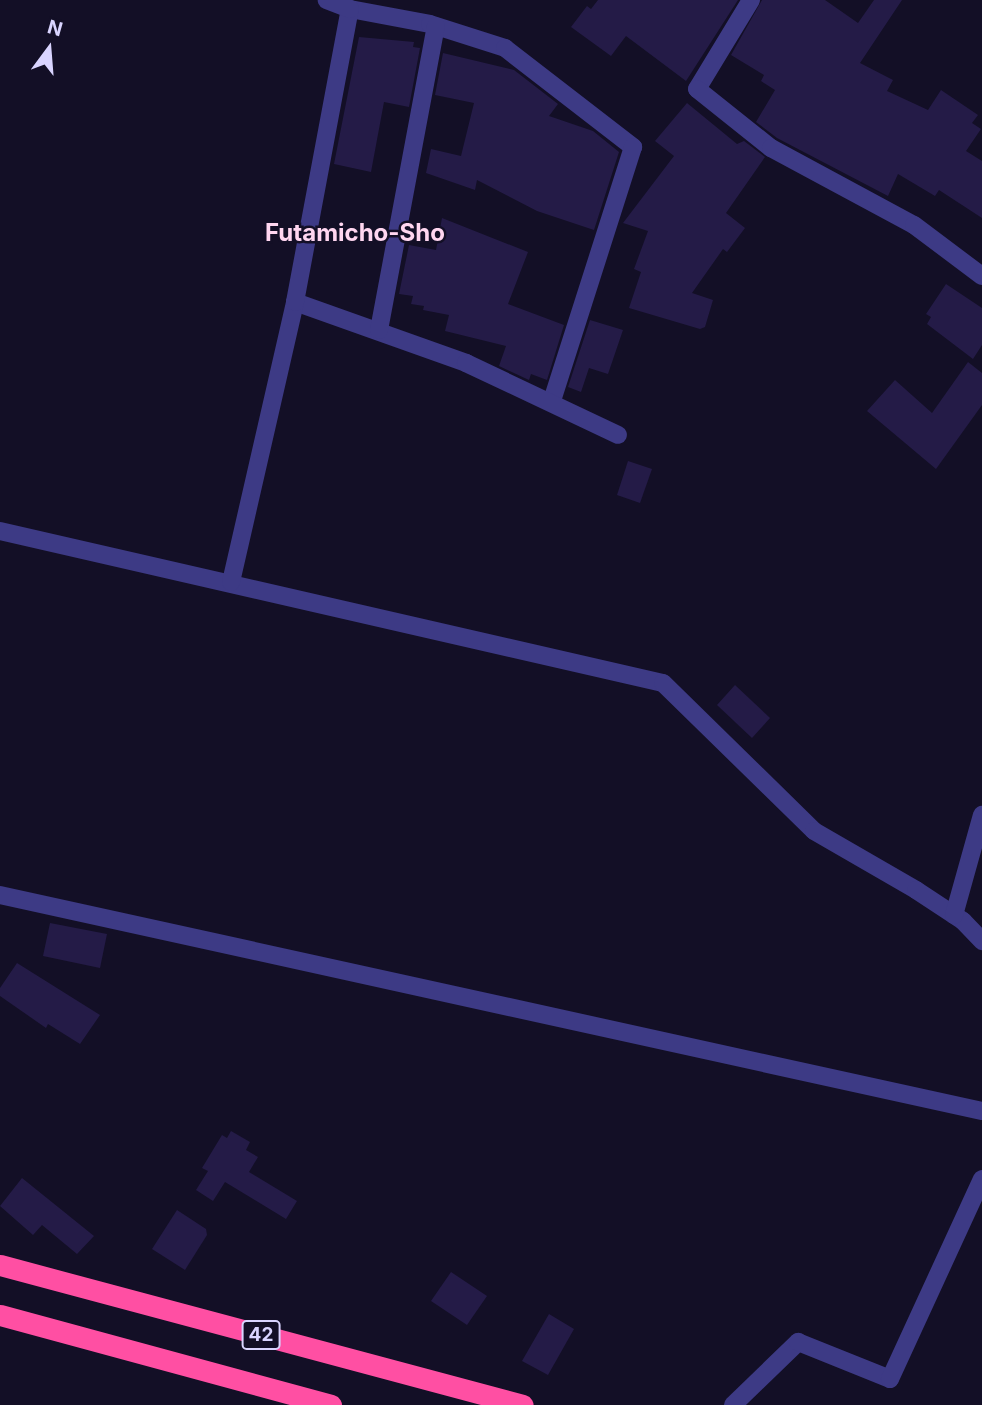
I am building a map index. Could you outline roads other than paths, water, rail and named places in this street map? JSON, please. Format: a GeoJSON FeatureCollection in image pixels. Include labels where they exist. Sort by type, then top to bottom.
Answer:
{"type":"FeatureCollection","features":[{"type":"Feature","properties":{"kind":"highway","name":"42"},"geometry":{"type":"LineString","coordinates":[[0,1265],[523,1405]]}},
{"type":"Feature","properties":{"kind":"highway","name":"42"},"geometry":{"type":"LineString","coordinates":[[0,1315],[331,1405]]}},
{"type":"Feature","properties":{"kind":"street"},"geometry":{"type":"LineString","coordinates":[[327,0],[351,9],[436,26],[505,48],[633,147],[552,401]]}},
{"type":"Feature","properties":{"kind":"street"},"geometry":{"type":"LineString","coordinates":[[751,0],[697,89],[771,148],[914,225],[982,276]]}},
{"type":"Feature","properties":{"kind":"street"},"geometry":{"type":"LineString","coordinates":[[231,582],[295,302],[351,9]]}},
{"type":"Feature","properties":{"kind":"street"},"geometry":{"type":"LineString","coordinates":[[379,330],[436,26]]}},
{"type":"Feature","properties":{"kind":"street"},"geometry":{"type":"LineString","coordinates":[[295,302],[379,330],[552,401],[618,435]]}},
{"type":"Feature","properties":{"kind":"street"},"geometry":{"type":"LineString","coordinates":[[0,531],[663,683],[814,831],[954,915],[982,941]]}},
{"type":"Feature","properties":{"kind":"street"},"geometry":{"type":"LineString","coordinates":[[954,915],[982,815]]}},
{"type":"Feature","properties":{"kind":"street"},"geometry":{"type":"LineString","coordinates":[[0,895],[982,1111]]}},
{"type":"Feature","properties":{"kind":"street"},"geometry":{"type":"LineString","coordinates":[[733,1405],[797,1342],[890,1379],[982,1179]]}},
{"type":"Feature","properties":{"kind":"district","name":"Futamicho-Sho"},"geometry":{"type":"Point","coordinates":[355,233]}}]}
